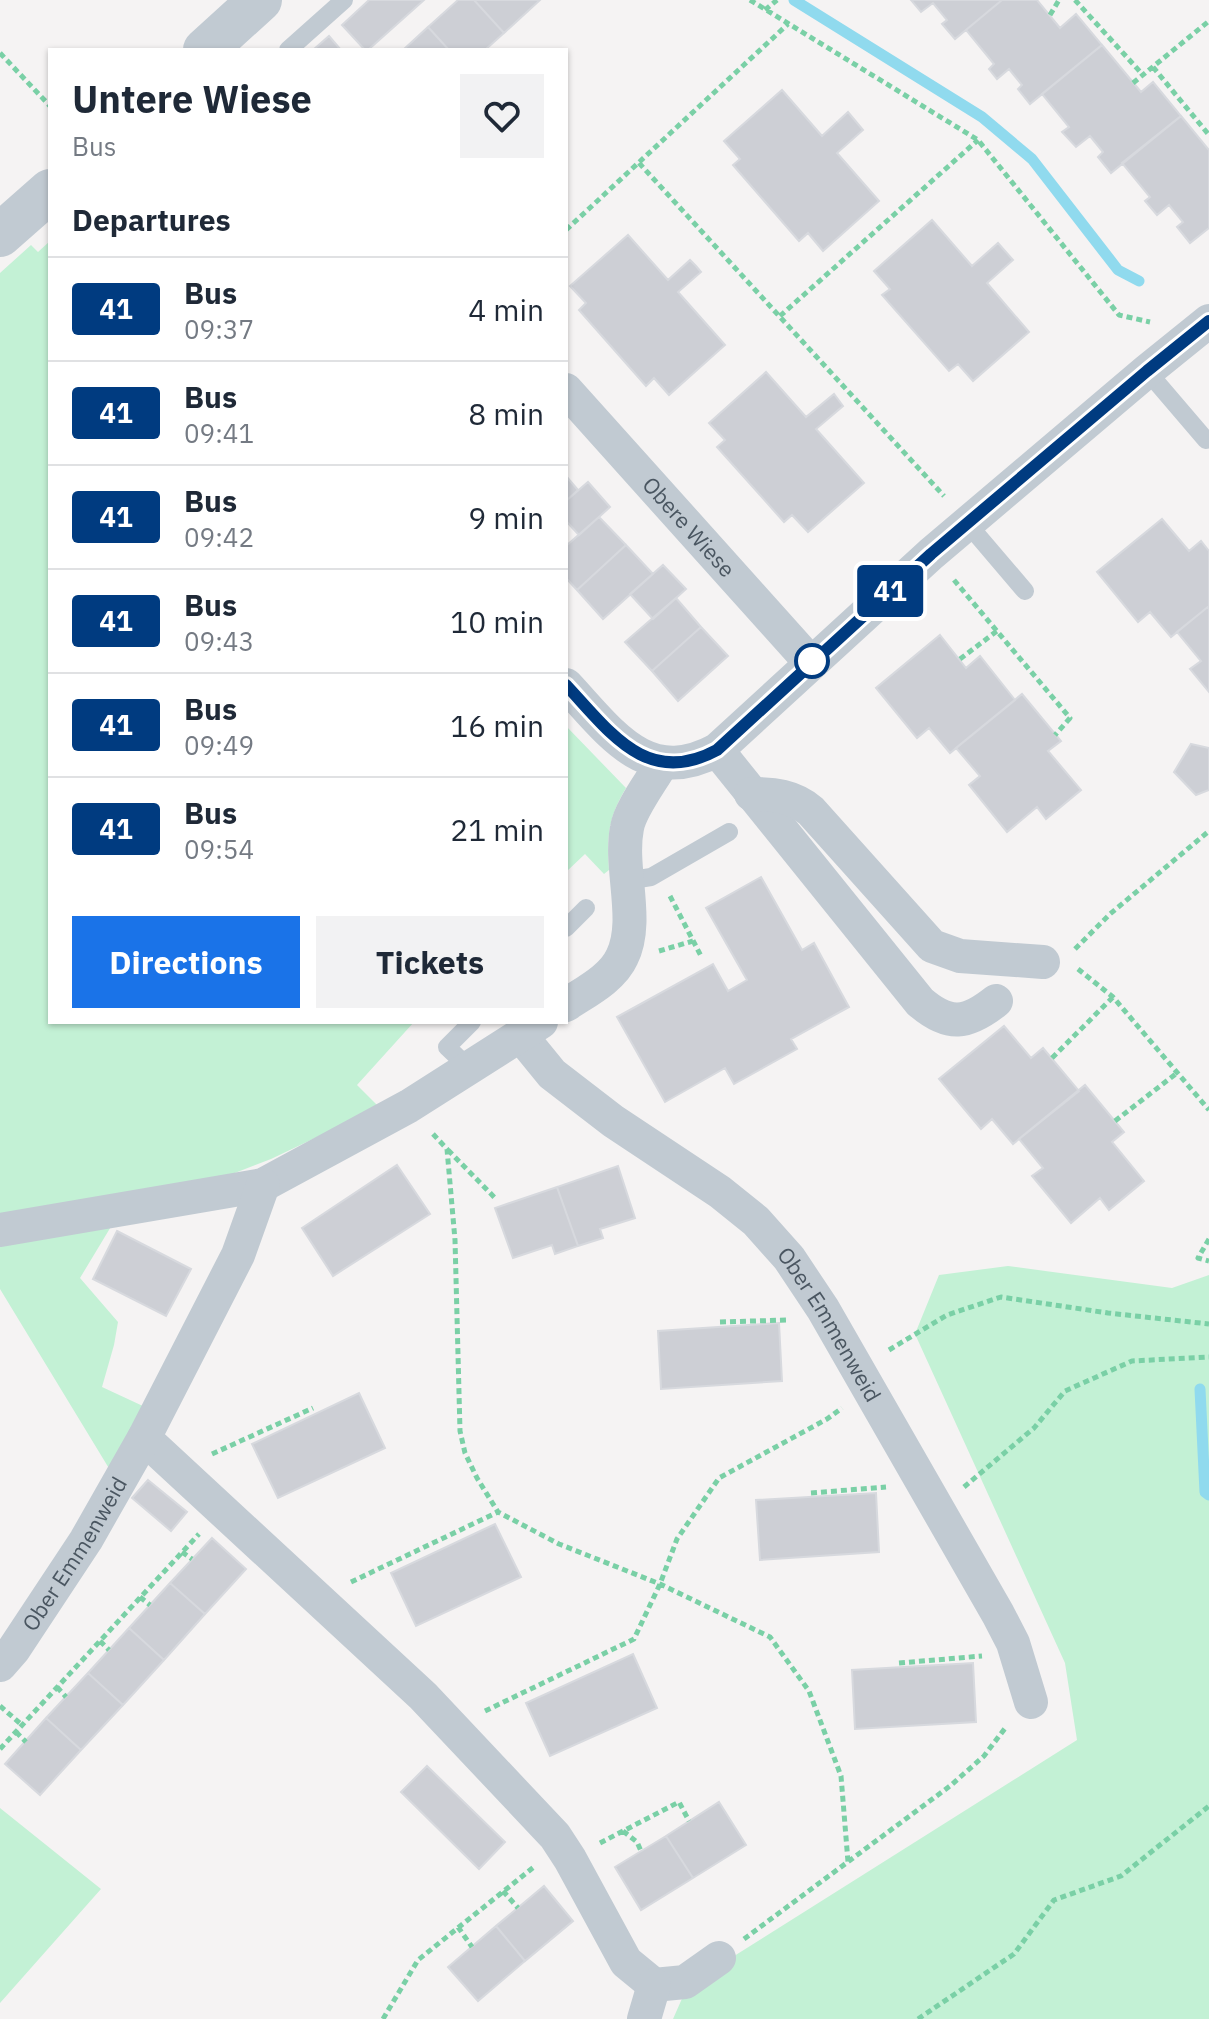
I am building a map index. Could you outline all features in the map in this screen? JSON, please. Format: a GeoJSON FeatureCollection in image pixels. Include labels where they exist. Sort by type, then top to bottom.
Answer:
{"type":"FeatureCollection","features":[{"type":"Feature","properties":{"kind":"street"},"geometry":{"type":"LineString","coordinates":[[210,48],[260,0]]}},
{"type":"Feature","properties":{"kind":"street"},"geometry":{"type":"LineString","coordinates":[[0,235],[48,193]]}},
{"type":"Feature","properties":{"kind":"street"},"geometry":{"type":"LineString","coordinates":[[568,687],[613,735],[646,758],[662,763],[690,762],[717,750],[931,554],[960,514],[1209,321]]}},
{"type":"Feature","properties":{"kind":"street","name":"Obere Wiese"},"geometry":{"type":"LineString","coordinates":[[568,392],[811,663]]}},
{"type":"Feature","properties":{"kind":"street"},"geometry":{"type":"LineString","coordinates":[[717,750],[929,1009],[947,1018],[966,1020],[978,1016],[996,1001]]}},
{"type":"Feature","properties":{"kind":"street"},"geometry":{"type":"LineString","coordinates":[[568,1004],[603,980],[622,958],[643,877],[625,842],[627,824],[662,763]]}},
{"type":"Feature","properties":{"kind":"street"},"geometry":{"type":"LineString","coordinates":[[751,794],[789,797],[811,811],[932,946],[960,956],[1054,960]]}},
{"type":"Feature","properties":{"kind":"street","name":"Ober Emmenweid"},"geometry":{"type":"LineString","coordinates":[[0,1230],[263,1185],[409,1106],[531,1029],[552,1074],[613,1121],[720,1192],[756,1221],[789,1258],[858,1369],[1014,1648],[1020,1712]]}},
{"type":"Feature","properties":{"kind":"street","name":"Ober Emmenweid"},"geometry":{"type":"LineString","coordinates":[[0,1665],[14,1649],[86,1540],[144,1438],[238,1255],[263,1185]]}},
{"type":"Feature","properties":{"kind":"street"},"geometry":{"type":"LineString","coordinates":[[144,1438],[423,1696],[566,1852],[626,1962],[654,1985],[685,1982],[719,1958]]}},
{"type":"Feature","properties":{"kind":"street"},"geometry":{"type":"LineString","coordinates":[[644,2019],[654,1985]]}},
{"type":"Feature","properties":{"kind":"lane"},"geometry":{"type":"LineString","coordinates":[[290,48],[344,0]]}},
{"type":"Feature","properties":{"kind":"lane"},"geometry":{"type":"LineString","coordinates":[[1147,371],[1206,440]]}},
{"type":"Feature","properties":{"kind":"lane"},"geometry":{"type":"LineString","coordinates":[[960,514],[1025,591]]}},
{"type":"Feature","properties":{"kind":"lane"},"geometry":{"type":"LineString","coordinates":[[643,877],[729,832]]}},
{"type":"Feature","properties":{"kind":"lane"},"geometry":{"type":"LineString","coordinates":[[568,926],[586,908]]}},
{"type":"Feature","properties":{"kind":"lane"},"geometry":{"type":"LineString","coordinates":[[469,1068],[447,1047],[470,1024]]}},
{"type":"Feature","properties":{"kind":"path"},"geometry":{"type":"LineString","coordinates":[[750,0],[978,140],[1119,315],[1163,325]]}},
{"type":"Feature","properties":{"kind":"path"},"geometry":{"type":"LineString","coordinates":[[765,10],[777,0]]}},
{"type":"Feature","properties":{"kind":"path"},"geometry":{"type":"LineString","coordinates":[[1050,15],[1059,0]]}},
{"type":"Feature","properties":{"kind":"path"},"geometry":{"type":"LineString","coordinates":[[1075,0],[1143,75]]}},
{"type":"Feature","properties":{"kind":"path"},"geometry":{"type":"LineString","coordinates":[[1133,83],[1209,21]]}},
{"type":"Feature","properties":{"kind":"path"},"geometry":{"type":"LineString","coordinates":[[568,228],[789,24]]}},
{"type":"Feature","properties":{"kind":"path"},"geometry":{"type":"LineString","coordinates":[[0,53],[48,104]]}},
{"type":"Feature","properties":{"kind":"path"},"geometry":{"type":"LineString","coordinates":[[1153,67],[1209,135]]}},
{"type":"Feature","properties":{"kind":"path"},"geometry":{"type":"LineString","coordinates":[[780,316],[978,140]]}},
{"type":"Feature","properties":{"kind":"path"},"geometry":{"type":"LineString","coordinates":[[639,163],[960,514]]}},
{"type":"Feature","properties":{"kind":"path"},"geometry":{"type":"LineString","coordinates":[[931,554],[1070,718],[1055,735]]}},
{"type":"Feature","properties":{"kind":"path"},"geometry":{"type":"LineString","coordinates":[[960,659],[997,631]]}},
{"type":"Feature","properties":{"kind":"path"},"geometry":{"type":"LineString","coordinates":[[1209,831],[1054,960],[1113,997],[1209,1110]]}},
{"type":"Feature","properties":{"kind":"path"},"geometry":{"type":"LineString","coordinates":[[643,877],[701,956]]}},
{"type":"Feature","properties":{"kind":"path"},"geometry":{"type":"LineString","coordinates":[[1052,1058],[1113,997]]}},
{"type":"Feature","properties":{"kind":"path"},"geometry":{"type":"LineString","coordinates":[[1115,1121],[1177,1073]]}},
{"type":"Feature","properties":{"kind":"path"},"geometry":{"type":"LineString","coordinates":[[409,1106],[497,1200]]}},
{"type":"Feature","properties":{"kind":"path"},"geometry":{"type":"LineString","coordinates":[[447,1149],[455,1240],[460,1431],[465,1453],[477,1478],[498,1512],[559,1544],[660,1584],[770,1637],[809,1691],[841,1776],[848,1862]]}},
{"type":"Feature","properties":{"kind":"path"},"geometry":{"type":"LineString","coordinates":[[1209,1239],[1198,1258],[1209,1261]]}},
{"type":"Feature","properties":{"kind":"path"},"geometry":{"type":"LineString","coordinates":[[858,1369],[947,1315],[1001,1297],[1209,1324]]}},
{"type":"Feature","properties":{"kind":"path"},"geometry":{"type":"LineString","coordinates":[[720,1322],[803,1319],[823,1309]]}},
{"type":"Feature","properties":{"kind":"path"},"geometry":{"type":"LineString","coordinates":[[937,1510],[1034,1428],[1065,1391],[1132,1361],[1209,1357]]}},
{"type":"Feature","properties":{"kind":"path"},"geometry":{"type":"LineString","coordinates":[[479,1714],[634,1639],[677,1539],[719,1478],[827,1419],[846,1405]]}},
{"type":"Feature","properties":{"kind":"path"},"geometry":{"type":"LineString","coordinates":[[178,1470],[313,1408]]}},
{"type":"Feature","properties":{"kind":"path"},"geometry":{"type":"LineString","coordinates":[[811,1493],[906,1486],[919,1478]]}},
{"type":"Feature","properties":{"kind":"path"},"geometry":{"type":"LineString","coordinates":[[0,1749],[221,1509]]}},
{"type":"Feature","properties":{"kind":"path"},"geometry":{"type":"LineString","coordinates":[[346,1585],[498,1512]]}},
{"type":"Feature","properties":{"kind":"path"},"geometry":{"type":"LineString","coordinates":[[182,1552],[192,1559]]}},
{"type":"Feature","properties":{"kind":"path"},"geometry":{"type":"LineString","coordinates":[[140,1597],[150,1605]]}},
{"type":"Feature","properties":{"kind":"path"},"geometry":{"type":"LineString","coordinates":[[100,1641],[109,1650]]}},
{"type":"Feature","properties":{"kind":"path"},"geometry":{"type":"LineString","coordinates":[[899,1663],[1001,1654],[1014,1648]]}},
{"type":"Feature","properties":{"kind":"path"},"geometry":{"type":"LineString","coordinates":[[57,1687],[66,1697]]}},
{"type":"Feature","properties":{"kind":"path"},"geometry":{"type":"LineString","coordinates":[[0,1706],[22,1725]]}},
{"type":"Feature","properties":{"kind":"path"},"geometry":{"type":"LineString","coordinates":[[719,1958],[950,1786],[984,1756],[1020,1712]]}},
{"type":"Feature","properties":{"kind":"path"},"geometry":{"type":"LineString","coordinates":[[16,1732],[26,1742]]}},
{"type":"Feature","properties":{"kind":"path"},"geometry":{"type":"LineString","coordinates":[[383,2019],[418,1960],[503,1891],[566,1852],[623,1831],[679,1802],[689,1821]]}},
{"type":"Feature","properties":{"kind":"path"},"geometry":{"type":"LineString","coordinates":[[918,2019],[1014,1954],[1054,1900],[1121,1876],[1209,1806]]}},
{"type":"Feature","properties":{"kind":"path"},"geometry":{"type":"LineString","coordinates":[[623,1831],[637,1842],[641,1851]]}},
{"type":"Feature","properties":{"kind":"path"},"geometry":{"type":"LineString","coordinates":[[503,1891],[518,1908]]}},
{"type":"Feature","properties":{"kind":"path"},"geometry":{"type":"LineString","coordinates":[[458,1927],[472,1947]]}},
{"type":"Feature","properties":{"kind":"green space"},"geometry":{"type":"Polygon","coordinates":[[[48,243],[48,1024],[412,1024],[357,1085],[378,1106],[376,1109],[271,1159],[227,1176],[0,1219],[0,273],[31,245],[38,252],[48,243]]]}},
{"type":"Feature","properties":{"kind":"green space"},"geometry":{"type":"Polygon","coordinates":[[[568,728],[626,788],[612,818],[609,870],[604,874],[585,854],[568,870],[568,728]]]}},
{"type":"Feature","properties":{"kind":"green space"},"geometry":{"type":"Polygon","coordinates":[[[118,1215],[80,1278],[118,1322],[102,1387],[145,1407],[110,1470],[0,1289],[0,1237],[118,1215]]]}},
{"type":"Feature","properties":{"kind":"green space"},"geometry":{"type":"Polygon","coordinates":[[[1008,1266],[1172,1288],[1209,1275],[1209,2019],[673,2019],[688,1985],[1077,1740],[1065,1663],[915,1334],[939,1275],[1008,1266]]]}},
{"type":"Feature","properties":{"kind":"green space"},"geometry":{"type":"Polygon","coordinates":[[[0,1808],[101,1889],[0,2003],[0,1808]]]}},
{"type":"Feature","properties":{"kind":"building"},"geometry":{"type":"Polygon","coordinates":[[[369,0],[424,0],[370,48],[363,48],[342,25],[369,0]]]}},
{"type":"Feature","properties":{"kind":"building"},"geometry":{"type":"Polygon","coordinates":[[[458,0],[474,0],[504,33],[487,48],[447,48],[428,27],[458,0]]]}},
{"type":"Feature","properties":{"kind":"building"},"geometry":{"type":"Polygon","coordinates":[[[474,0],[540,0],[504,33],[474,0]]]}},
{"type":"Feature","properties":{"kind":"building"},"geometry":{"type":"Polygon","coordinates":[[[911,0],[1002,0],[955,39],[942,24],[947,20],[933,3],[921,12],[911,0]]]}},
{"type":"Feature","properties":{"kind":"building"},"geometry":{"type":"Polygon","coordinates":[[[1002,0],[1037,0],[1060,28],[1076,14],[1102,45],[1030,104],[1018,89],[1022,85],[1009,69],[997,79],[989,69],[994,64],[966,30],[1002,0]]]}},
{"type":"Feature","properties":{"kind":"building"},"geometry":{"type":"Polygon","coordinates":[[[428,27],[447,48],[405,48],[428,27]]]}},
{"type":"Feature","properties":{"kind":"building"},"geometry":{"type":"Polygon","coordinates":[[[329,36],[339,48],[315,48],[329,36]]]}},
{"type":"Feature","properties":{"kind":"building"},"geometry":{"type":"Polygon","coordinates":[[[1102,45],[1141,92],[1153,82],[1181,116],[1111,173],[1098,157],[1103,152],[1090,136],[1076,147],[1062,132],[1069,127],[1042,94],[1102,45]]]}},
{"type":"Feature","properties":{"kind":"building"},"geometry":{"type":"Polygon","coordinates":[[[782,90],[822,136],[848,112],[863,130],[837,153],[879,201],[823,251],[808,233],[799,241],[733,165],[740,159],[724,141],[782,90]]]}},
{"type":"Feature","properties":{"kind":"building"},"geometry":{"type":"Polygon","coordinates":[[[1181,116],[1209,150],[1209,228],[1190,243],[1177,227],[1183,222],[1169,205],[1157,215],[1145,201],[1150,197],[1122,163],[1181,116]]]}},
{"type":"Feature","properties":{"kind":"building"},"geometry":{"type":"Polygon","coordinates":[[[932,220],[972,266],[998,243],[1013,260],[987,283],[1029,332],[973,381],[958,364],[949,371],[882,295],[890,289],[874,271],[932,220]]]}},
{"type":"Feature","properties":{"kind":"building"},"geometry":{"type":"Polygon","coordinates":[[[628,235],[668,280],[690,260],[696,266],[701,272],[678,292],[725,345],[669,395],[654,378],[646,386],[579,310],[586,303],[570,286],[628,235]]]}},
{"type":"Feature","properties":{"kind":"building"},"geometry":{"type":"Polygon","coordinates":[[[766,372],[806,417],[834,394],[843,406],[816,429],[864,483],[808,532],[792,515],[784,522],[717,447],[725,440],[709,423],[766,372]]]}},
{"type":"Feature","properties":{"kind":"building"},"geometry":{"type":"Polygon","coordinates":[[[568,478],[578,490],[568,499],[568,478]]]}},
{"type":"Feature","properties":{"kind":"building"},"geometry":{"type":"Polygon","coordinates":[[[588,482],[610,507],[579,535],[568,523],[568,499],[588,482]]]}},
{"type":"Feature","properties":{"kind":"building"},"geometry":{"type":"Polygon","coordinates":[[[599,517],[626,545],[577,590],[568,580],[568,544],[599,517]]]}},
{"type":"Feature","properties":{"kind":"building"},"geometry":{"type":"Polygon","coordinates":[[[1162,519],[1189,551],[1201,541],[1209,551],[1209,606],[1171,637],[1150,612],[1138,622],[1097,572],[1162,519]]]}},
{"type":"Feature","properties":{"kind":"building"},"geometry":{"type":"Polygon","coordinates":[[[626,545],[653,574],[603,619],[577,590],[626,545]]]}},
{"type":"Feature","properties":{"kind":"building"},"geometry":{"type":"Polygon","coordinates":[[[663,565],[686,589],[653,619],[630,594],[663,565]]]}},
{"type":"Feature","properties":{"kind":"building"},"geometry":{"type":"Polygon","coordinates":[[[676,598],[701,627],[652,671],[625,642],[676,598]]]}},
{"type":"Feature","properties":{"kind":"building"},"geometry":{"type":"Polygon","coordinates":[[[1209,606],[1209,692],[1190,669],[1201,661],[1177,632],[1209,606]]]}},
{"type":"Feature","properties":{"kind":"building"},"geometry":{"type":"Polygon","coordinates":[[[701,627],[728,656],[678,701],[652,671],[701,627]]]}},
{"type":"Feature","properties":{"kind":"building"},"geometry":{"type":"Polygon","coordinates":[[[940,635],[966,668],[980,656],[1015,700],[950,753],[929,728],[917,738],[876,688],[940,635]]]}},
{"type":"Feature","properties":{"kind":"building"},"geometry":{"type":"Polygon","coordinates":[[[1022,694],[1061,741],[1048,751],[1081,790],[1046,819],[1037,807],[1007,832],[969,785],[980,776],[956,748],[1022,694]]]}},
{"type":"Feature","properties":{"kind":"building"},"geometry":{"type":"Polygon","coordinates":[[[1191,744],[1209,748],[1209,790],[1196,795],[1174,772],[1191,744]]]}},
{"type":"Feature","properties":{"kind":"building"},"geometry":{"type":"Polygon","coordinates":[[[761,877],[802,950],[814,943],[849,1007],[791,1039],[797,1049],[734,1084],[725,1068],[665,1102],[617,1017],[713,964],[728,991],[747,980],[706,908],[761,877]]]}},
{"type":"Feature","properties":{"kind":"building"},"geometry":{"type":"Polygon","coordinates":[[[1004,1026],[1031,1058],[1043,1048],[1079,1091],[1013,1144],[992,1119],[981,1129],[939,1079],[1004,1026]]]}},
{"type":"Feature","properties":{"kind":"building"},"geometry":{"type":"Polygon","coordinates":[[[1085,1085],[1124,1132],[1112,1142],[1144,1181],[1109,1210],[1100,1198],[1071,1223],[1032,1176],[1043,1168],[1019,1139],[1085,1085]]]}},
{"type":"Feature","properties":{"kind":"building"},"geometry":{"type":"Polygon","coordinates":[[[397,1165],[430,1214],[333,1276],[302,1228],[397,1165]]]}},
{"type":"Feature","properties":{"kind":"building"},"geometry":{"type":"Polygon","coordinates":[[[618,1166],[635,1218],[600,1229],[603,1238],[578,1246],[557,1187],[618,1166]]]}},
{"type":"Feature","properties":{"kind":"building"},"geometry":{"type":"Polygon","coordinates":[[[557,1187],[578,1246],[555,1254],[552,1245],[513,1258],[495,1208],[557,1187]]]}},
{"type":"Feature","properties":{"kind":"building"},"geometry":{"type":"Polygon","coordinates":[[[117,1231],[191,1269],[166,1316],[93,1279],[117,1231]]]}},
{"type":"Feature","properties":{"kind":"building"},"geometry":{"type":"Polygon","coordinates":[[[779,1323],[782,1381],[661,1389],[658,1331],[779,1323]]]}},
{"type":"Feature","properties":{"kind":"building"},"geometry":{"type":"Polygon","coordinates":[[[359,1393],[385,1448],[278,1498],[252,1444],[359,1393]]]}},
{"type":"Feature","properties":{"kind":"building"},"geometry":{"type":"Polygon","coordinates":[[[148,1480],[187,1512],[171,1531],[132,1498],[148,1480]]]}},
{"type":"Feature","properties":{"kind":"building"},"geometry":{"type":"Polygon","coordinates":[[[876,1493],[879,1552],[760,1560],[756,1500],[876,1493]]]}},
{"type":"Feature","properties":{"kind":"building"},"geometry":{"type":"Polygon","coordinates":[[[495,1524],[521,1577],[416,1626],[391,1573],[495,1524]]]}},
{"type":"Feature","properties":{"kind":"building"},"geometry":{"type":"Polygon","coordinates":[[[212,1538],[246,1569],[205,1614],[170,1583],[212,1538]]]}},
{"type":"Feature","properties":{"kind":"building"},"geometry":{"type":"Polygon","coordinates":[[[170,1583],[205,1614],[164,1660],[129,1628],[170,1583]]]}},
{"type":"Feature","properties":{"kind":"building"},"geometry":{"type":"Polygon","coordinates":[[[129,1628],[164,1660],[123,1705],[88,1673],[129,1628]]]}},
{"type":"Feature","properties":{"kind":"building"},"geometry":{"type":"Polygon","coordinates":[[[633,1654],[657,1708],[550,1756],[526,1703],[633,1654]]]}},
{"type":"Feature","properties":{"kind":"building"},"geometry":{"type":"Polygon","coordinates":[[[973,1663],[976,1722],[855,1729],[852,1670],[973,1663]]]}},
{"type":"Feature","properties":{"kind":"building"},"geometry":{"type":"Polygon","coordinates":[[[88,1673],[123,1705],[81,1750],[46,1718],[88,1673]]]}},
{"type":"Feature","properties":{"kind":"building"},"geometry":{"type":"Polygon","coordinates":[[[46,1718],[81,1750],[40,1795],[5,1764],[46,1718]]]}},
{"type":"Feature","properties":{"kind":"building"},"geometry":{"type":"Polygon","coordinates":[[[427,1766],[505,1842],[479,1869],[401,1792],[427,1766]]]}},
{"type":"Feature","properties":{"kind":"building"},"geometry":{"type":"Polygon","coordinates":[[[719,1802],[746,1845],[693,1878],[666,1836],[719,1802]]]}},
{"type":"Feature","properties":{"kind":"building"},"geometry":{"type":"Polygon","coordinates":[[[666,1836],[693,1878],[641,1910],[615,1867],[666,1836]]]}},
{"type":"Feature","properties":{"kind":"building"},"geometry":{"type":"Polygon","coordinates":[[[544,1886],[573,1921],[525,1961],[496,1926],[544,1886]]]}},
{"type":"Feature","properties":{"kind":"building"},"geometry":{"type":"Polygon","coordinates":[[[496,1926],[525,1961],[478,2001],[448,1967],[496,1926]]]}},
{"type":"Feature","properties":{"kind":"waterway"},"geometry":{"type":"LineString","coordinates":[[794,0],[982,117],[1032,159],[1118,270],[1139,281]]}},
{"type":"Feature","properties":{"kind":"waterway"},"geometry":{"type":"LineString","coordinates":[[1200,1389],[1205,1492],[1209,1495]]}},
{"type":"Feature","properties":{"kind":"bus line","name":"41"},"geometry":{"type":"LineString","coordinates":[[568,687],[613,735],[653,761],[682,763],[717,750],[931,554],[1209,321]]}}]}
